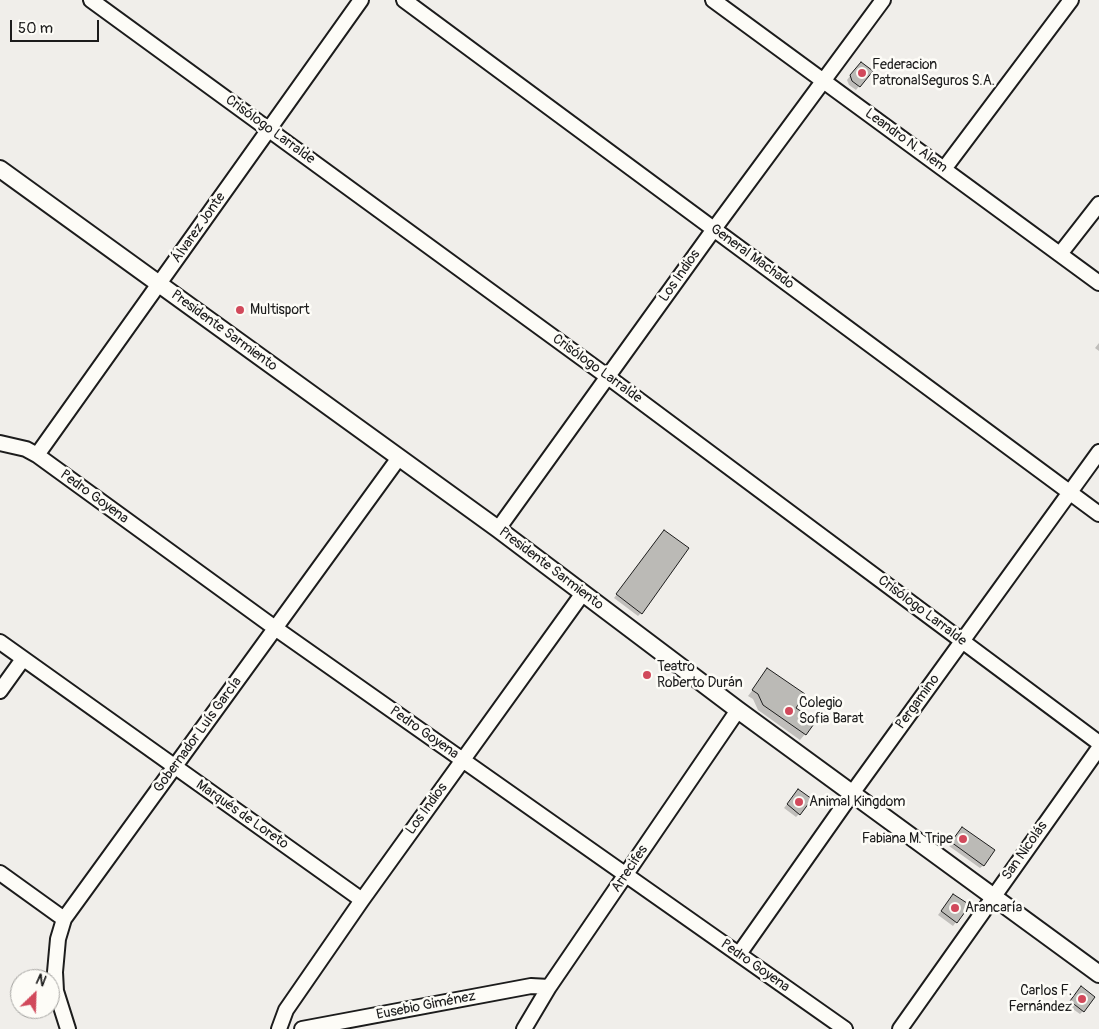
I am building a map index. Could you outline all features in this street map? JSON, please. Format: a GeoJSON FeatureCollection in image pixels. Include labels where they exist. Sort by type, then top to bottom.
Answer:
{"type":"FeatureCollection","features":[{"type":"Feature","properties":{"kind":"main road","name":"Presidente Sarmiento"},"geometry":{"type":"LineString","coordinates":[[0,169],[398,459],[498,529],[738,710],[853,792],[1099,974]]}},
{"type":"Feature","properties":{"kind":"street","name":"Crisólogo Larralde"},"geometry":{"type":"LineString","coordinates":[[91,0],[608,377],[1099,743]]}},
{"type":"Feature","properties":{"kind":"street","name":"Álvarez Jonte"},"geometry":{"type":"LineString","coordinates":[[38,455],[361,0]]}},
{"type":"Feature","properties":{"kind":"street","name":"General Machado"},"geometry":{"type":"LineString","coordinates":[[404,0],[1099,514]]}},
{"type":"Feature","properties":{"kind":"street","name":"Leandro N. Alem"},"geometry":{"type":"LineString","coordinates":[[713,0],[1099,283]]}},
{"type":"Feature","properties":{"kind":"street","name":"Los Indios"},"geometry":{"type":"LineString","coordinates":[[498,529],[714,229],[883,0]]}},
{"type":"Feature","properties":{"kind":"street"},"geometry":{"type":"LineString","coordinates":[[944,169],[1071,0]]}},
{"type":"Feature","properties":{"kind":"street"},"geometry":{"type":"LineString","coordinates":[[1060,254],[1099,204]]}},
{"type":"Feature","properties":{"kind":"street","name":"Pedro Goyena"},"geometry":{"type":"LineString","coordinates":[[0,443],[26,449],[38,455],[274,628],[845,1029]]}},
{"type":"Feature","properties":{"kind":"street","name":"Pergamino"},"geometry":{"type":"LineString","coordinates":[[739,954],[853,792],[1099,452]]}},
{"type":"Feature","properties":{"kind":"street","name":"Gobernador Luís García"},"geometry":{"type":"LineString","coordinates":[[68,1029],[56,991],[55,972],[58,939],[64,920],[176,768],[274,628],[398,459]]}},
{"type":"Feature","properties":{"kind":"street","name":"Los Indios"},"geometry":{"type":"LineString","coordinates":[[279,1029],[286,1010],[362,900],[583,593]]}},
{"type":"Feature","properties":{"kind":"street","name":"Marqués de Loreto"},"geometry":{"type":"LineString","coordinates":[[0,642],[362,900]]}},
{"type":"Feature","properties":{"kind":"street"},"geometry":{"type":"LineString","coordinates":[[0,691],[23,659]]}},
{"type":"Feature","properties":{"kind":"street","name":"Arrecifes"},"geometry":{"type":"LineString","coordinates":[[524,1029],[549,988],[738,710]]}},
{"type":"Feature","properties":{"kind":"street","name":"San Nicolás"},"geometry":{"type":"LineString","coordinates":[[900,1029],[1099,748]]}},
{"type":"Feature","properties":{"kind":"street"},"geometry":{"type":"LineString","coordinates":[[0,873],[64,920]]}},
{"type":"Feature","properties":{"kind":"street","name":"Eusebio Giménez"},"geometry":{"type":"LineString","coordinates":[[302,1029],[531,986],[549,988]]}},
{"type":"Feature","properties":{"kind":"building","name":"Federacion PatronalSeguros S.A."},"geometry":{"type":"Polygon","coordinates":[[[861,62],[873,71],[860,87],[852,81],[850,75],[861,62]]]}},
{"type":"Feature","properties":{"kind":"building"},"geometry":{"type":"Polygon","coordinates":[[[664,530],[689,548],[642,614],[616,594],[664,530]]]}},
{"type":"Feature","properties":{"kind":"building"},"geometry":{"type":"Polygon","coordinates":[[[767,668],[805,694],[796,708],[816,721],[806,735],[763,705],[758,694],[752,690],[767,668]]]}},
{"type":"Feature","properties":{"kind":"building","name":"Animal Kingdom"},"geometry":{"type":"Polygon","coordinates":[[[798,789],[812,799],[800,815],[787,804],[798,789]]]}},
{"type":"Feature","properties":{"kind":"building"},"geometry":{"type":"Polygon","coordinates":[[[962,827],[995,850],[984,866],[951,842],[962,827]]]}},
{"type":"Feature","properties":{"kind":"building","name":"Arancaría"},"geometry":{"type":"Polygon","coordinates":[[[953,894],[970,905],[957,923],[941,911],[953,894]]]}},
{"type":"Feature","properties":{"kind":"building","name":"Carlos F. Fernández"},"geometry":{"type":"Polygon","coordinates":[[[1081,986],[1095,997],[1084,1012],[1070,1001],[1081,986]]]}},
{"type":"Feature","properties":{"kind":"place","name":"Federacion PatronalSeguros S.A."},"geometry":{"type":"Point","coordinates":[862,73]}},
{"type":"Feature","properties":{"kind":"place","name":"Multisport"},"geometry":{"type":"Point","coordinates":[240,310]}},
{"type":"Feature","properties":{"kind":"place","name":"Teatro Roberto Durán"},"geometry":{"type":"Point","coordinates":[647,675]}},
{"type":"Feature","properties":{"kind":"place","name":"Colegio Sofia Barat"},"geometry":{"type":"Point","coordinates":[789,711]}},
{"type":"Feature","properties":{"kind":"place","name":"Animal Kingdom"},"geometry":{"type":"Point","coordinates":[799,802]}},
{"type":"Feature","properties":{"kind":"place","name":"Fabiana M. Tripe"},"geometry":{"type":"Point","coordinates":[963,839]}},
{"type":"Feature","properties":{"kind":"place","name":"Arancaría"},"geometry":{"type":"Point","coordinates":[955,908]}},
{"type":"Feature","properties":{"kind":"place","name":"Carlos F. Fernández"},"geometry":{"type":"Point","coordinates":[1082,999]}}]}
